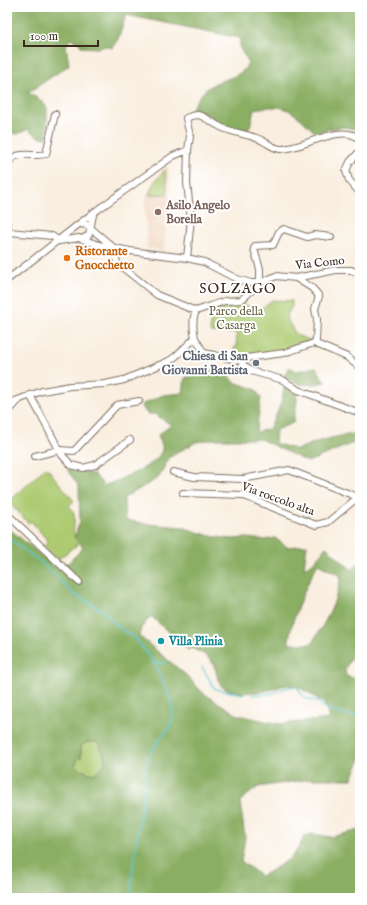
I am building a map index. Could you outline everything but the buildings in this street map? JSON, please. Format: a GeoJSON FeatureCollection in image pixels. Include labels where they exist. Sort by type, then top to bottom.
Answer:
{"type":"FeatureCollection","features":[{"type":"Feature","properties":{"kind":"street"},"geometry":{"type":"LineString","coordinates":[[7,166],[9,162],[17,156],[46,154],[55,114]]}},
{"type":"Feature","properties":{"kind":"street"},"geometry":{"type":"LineString","coordinates":[[187,258],[191,219],[187,183],[190,136],[186,118],[198,115],[210,119],[222,128],[257,139],[270,146],[280,149],[300,145],[332,135],[351,135],[360,139]]}},
{"type":"Feature","properties":{"kind":"street"},"geometry":{"type":"LineString","coordinates":[[7,280],[93,213],[172,156],[188,150]]}},
{"type":"Feature","properties":{"kind":"street"},"geometry":{"type":"LineString","coordinates":[[360,151],[350,162],[346,171],[349,180],[360,193]]}},
{"type":"Feature","properties":{"kind":"street"},"geometry":{"type":"LineString","coordinates":[[82,239],[89,235],[89,228],[93,213]]}},
{"type":"Feature","properties":{"kind":"street"},"geometry":{"type":"LineString","coordinates":[[7,224],[9,232],[52,236],[59,241],[82,239],[114,248],[187,258],[214,266],[237,279],[251,283],[260,283]]}},
{"type":"Feature","properties":{"kind":"street"},"geometry":{"type":"LineString","coordinates":[[79,225],[89,228],[114,248],[117,263],[156,294],[196,311],[225,301],[241,300],[260,283],[260,269],[254,249],[256,246],[273,245],[279,232],[284,229],[307,237],[315,235],[331,237]]}},
{"type":"Feature","properties":{"kind":"street"},"geometry":{"type":"LineString","coordinates":[[79,225],[78,234],[82,239]]}},
{"type":"Feature","properties":{"kind":"street","name":"Via Como"},"geometry":{"type":"LineString","coordinates":[[260,283],[280,275],[296,278],[336,270],[351,270],[360,274]]}},
{"type":"Feature","properties":{"kind":"street"},"geometry":{"type":"LineString","coordinates":[[296,278],[312,288],[319,299],[315,309],[317,319],[316,340],[314,343]]}},
{"type":"Feature","properties":{"kind":"street"},"geometry":{"type":"LineString","coordinates":[[196,311],[193,328],[195,338],[204,353],[242,361],[246,358],[284,353],[314,343],[348,357],[360,368]]}},
{"type":"Feature","properties":{"kind":"street"},"geometry":{"type":"LineString","coordinates":[[7,404],[30,395],[70,386],[106,384],[124,380],[172,359],[195,338]]}},
{"type":"Feature","properties":{"kind":"street"},"geometry":{"type":"LineString","coordinates":[[242,361],[243,365],[251,371],[283,380],[306,393],[360,413]]}},
{"type":"Feature","properties":{"kind":"street"},"geometry":{"type":"LineString","coordinates":[[30,395],[59,450],[71,465],[83,468],[95,465],[130,440]]}},
{"type":"Feature","properties":{"kind":"street"},"geometry":{"type":"LineString","coordinates":[[7,413],[19,400]]}},
{"type":"Feature","properties":{"kind":"street"},"geometry":{"type":"LineString","coordinates":[[35,456],[59,450],[70,452],[75,450],[118,404],[139,401]]}},
{"type":"Feature","properties":{"kind":"street"},"geometry":{"type":"LineString","coordinates":[[173,472],[194,477],[215,479],[249,479],[289,470],[359,498]]}},
{"type":"Feature","properties":{"kind":"street","name":"Via roccolo alta"},"geometry":{"type":"LineString","coordinates":[[183,493],[242,495],[316,525],[328,522],[359,498]]}},
{"type":"Feature","properties":{"kind":"street"},"geometry":{"type":"LineString","coordinates":[[7,514],[79,582]]}},
{"type":"Feature","properties":{"kind":"shaded area","name":"Asilo Angelo Borella"},"geometry":{"type":"Polygon","coordinates":[[[168,164],[171,219],[166,219],[164,251],[147,248],[145,207],[146,196],[153,182],[168,164]]]}},
{"type":"Feature","properties":{"kind":"green space"},"geometry":{"type":"Polygon","coordinates":[[[7,7],[360,7],[360,130],[343,127],[315,132],[294,113],[288,110],[282,108],[265,107],[254,109],[251,124],[247,132],[225,126],[205,113],[195,111],[190,112],[198,98],[209,87],[236,75],[245,68],[248,62],[240,48],[240,38],[126,15],[118,39],[112,48],[106,46],[98,48],[82,47],[78,42],[70,39],[66,46],[69,65],[28,93],[42,101],[47,108],[47,138],[38,137],[28,129],[18,134],[7,132],[7,7]]]}},
{"type":"Feature","properties":{"kind":"green space"},"geometry":{"type":"Polygon","coordinates":[[[165,170],[168,194],[149,195],[154,183],[165,170]]]}},
{"type":"Feature","properties":{"kind":"green space","name":"Parco della Casarga"},"geometry":{"type":"Polygon","coordinates":[[[272,300],[292,301],[292,306],[286,317],[296,335],[312,341],[284,352],[235,357],[234,348],[237,347],[236,333],[210,332],[211,308],[231,302],[244,301],[245,305],[261,309],[272,300]]]}},
{"type":"Feature","properties":{"kind":"green space"},"geometry":{"type":"Polygon","coordinates":[[[290,367],[296,371],[316,367],[325,382],[303,384],[283,377],[290,367]]]}},
{"type":"Feature","properties":{"kind":"green space"},"geometry":{"type":"Polygon","coordinates":[[[221,368],[234,382],[255,389],[261,398],[256,432],[269,429],[279,408],[284,385],[296,392],[297,401],[293,423],[276,430],[275,443],[297,450],[320,441],[360,433],[360,447],[353,443],[308,462],[260,439],[215,439],[196,442],[170,457],[158,478],[124,498],[125,520],[146,524],[182,527],[210,536],[232,539],[247,538],[265,540],[275,538],[287,547],[307,545],[304,568],[313,563],[326,547],[352,570],[360,561],[360,655],[351,658],[345,669],[346,676],[356,679],[360,677],[360,761],[352,779],[311,779],[258,787],[240,801],[245,838],[241,861],[261,876],[281,865],[292,856],[301,844],[304,836],[312,834],[331,837],[360,830],[360,898],[7,898],[7,527],[58,569],[68,563],[83,548],[75,536],[80,521],[79,487],[67,469],[94,474],[104,486],[146,467],[159,456],[162,450],[162,444],[158,435],[171,425],[155,414],[147,414],[141,405],[163,395],[183,393],[185,378],[221,368]],[[318,564],[304,592],[295,615],[289,644],[311,644],[322,627],[334,603],[341,576],[318,564]],[[151,616],[141,628],[139,636],[186,675],[203,693],[238,715],[280,724],[330,719],[324,703],[298,687],[286,685],[248,693],[236,692],[224,688],[218,680],[215,667],[204,654],[191,648],[188,650],[151,616]],[[87,742],[81,746],[81,758],[78,759],[75,765],[80,770],[93,774],[102,768],[104,764],[105,760],[103,752],[97,742],[87,742]]]}},
{"type":"Feature","properties":{"kind":"green space"},"geometry":{"type":"Polygon","coordinates":[[[46,467],[74,501],[69,506],[74,512],[74,536],[78,544],[57,560],[44,546],[48,541],[31,521],[28,523],[9,502],[46,467]]]}},
{"type":"Feature","properties":{"kind":"green space"},"geometry":{"type":"Polygon","coordinates":[[[87,742],[97,742],[103,752],[105,760],[102,768],[93,774],[80,770],[75,765],[78,758],[81,758],[81,746],[87,742]]]}},
{"type":"Feature","properties":{"kind":"waterway"},"geometry":{"type":"LineString","coordinates":[[7,537],[42,563],[74,594],[103,611],[122,630],[136,639],[154,663],[171,701],[173,716],[170,726],[152,750],[148,759],[132,875],[131,898]]}},
{"type":"Feature","properties":{"kind":"waterway"},"geometry":{"type":"LineString","coordinates":[[155,663],[165,663]]}},
{"type":"Feature","properties":{"kind":"waterway"},"geometry":{"type":"LineString","coordinates":[[202,667],[215,689],[244,694]]}},
{"type":"Feature","properties":{"kind":"waterway"},"geometry":{"type":"LineString","coordinates":[[252,695],[270,694],[287,687],[297,687],[304,698],[319,702],[327,709],[338,713],[360,716]]}},
{"type":"Feature","properties":{"kind":"place","name":"Asilo Angelo Borella"},"geometry":{"type":"Point","coordinates":[158,212]}},
{"type":"Feature","properties":{"kind":"place","name":"Ristorante Gnocchetto"},"geometry":{"type":"Point","coordinates":[67,258]}},
{"type":"Feature","properties":{"kind":"place","name":"Chiesa di San Giovanni Battista"},"geometry":{"type":"Point","coordinates":[256,363]}},
{"type":"Feature","properties":{"kind":"place","name":"Villa Plinia"},"geometry":{"type":"Point","coordinates":[161,641]}},
{"type":"Feature","properties":{"kind":"district","name":"SOLZAGO"},"geometry":{"type":"Point","coordinates":[238,289]}}]}
